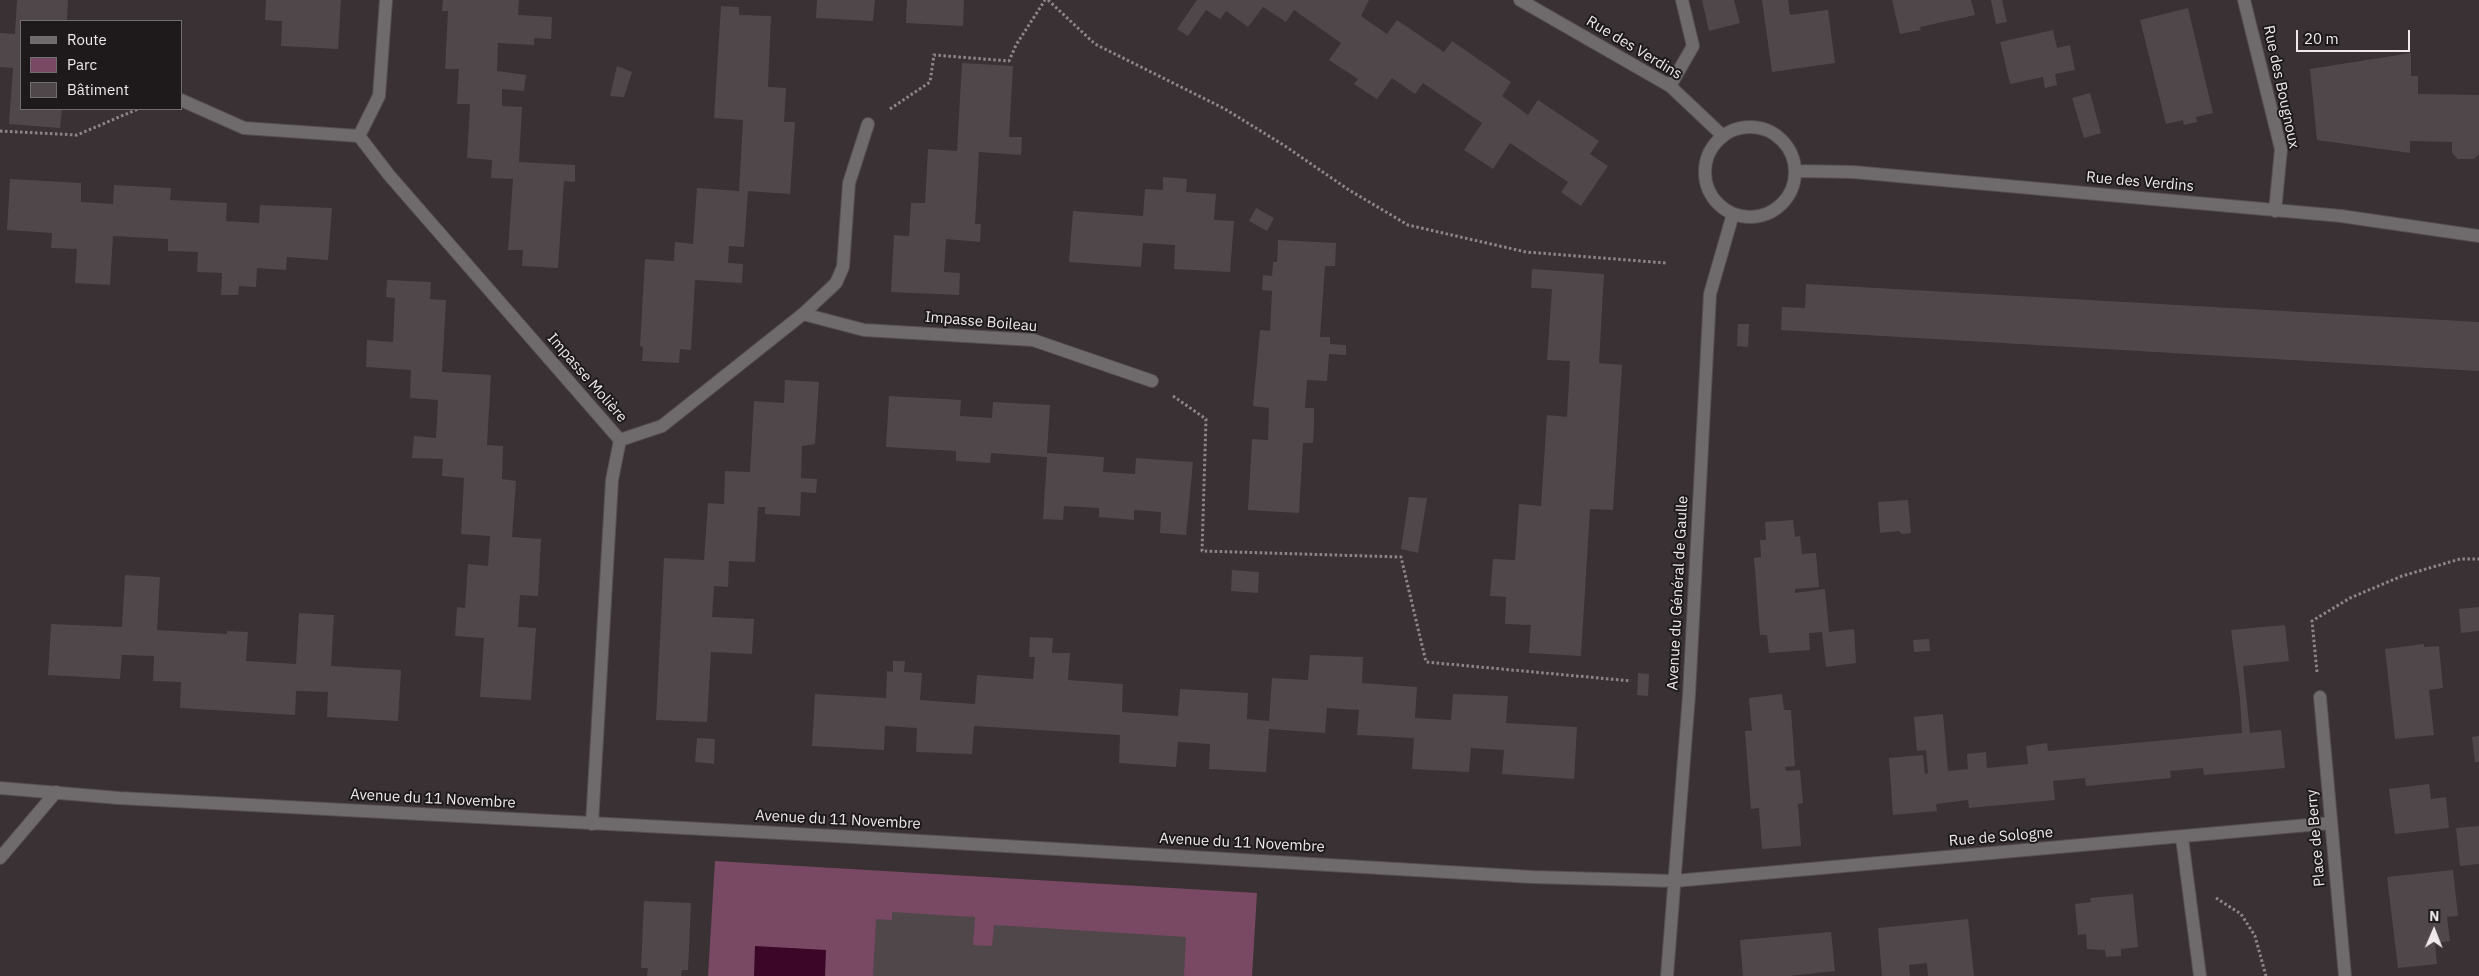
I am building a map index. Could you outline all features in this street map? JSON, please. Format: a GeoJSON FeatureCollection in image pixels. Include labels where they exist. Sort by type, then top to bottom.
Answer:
{"type":"FeatureCollection","features":[{"type":"Feature","properties":{"kind":"street"},"geometry":{"type":"LineString","coordinates":[[182,100],[244,128],[359,136],[379,96],[386,0]]}},
{"type":"Feature","properties":{"kind":"street"},"geometry":{"type":"LineString","coordinates":[[1670,86],[1693,46],[1682,0]]}},
{"type":"Feature","properties":{"kind":"street","name":"Rue des Bougnoux"},"geometry":{"type":"LineString","coordinates":[[2244,0],[2281,149],[2275,211]]}},
{"type":"Feature","properties":{"kind":"street","name":"Rue des Verdins"},"geometry":{"type":"LineString","coordinates":[[1527,2],[1670,86],[1723,136]]}},
{"type":"Feature","properties":{"kind":"street"},"geometry":{"type":"LineString","coordinates":[[620,440],[662,426],[803,314],[836,283],[843,267],[849,183],[868,124]]}},
{"type":"Feature","properties":{"kind":"street"},"geometry":{"type":"LineString","coordinates":[[1750,127],[1764,129],[1776,135],[1787,144],[1794,157],[1796,171],[1794,186],[1788,200],[1776,210],[1763,216],[1747,218],[1733,214],[1716,202],[1706,185],[1704,171],[1713,145],[1723,136],[1736,129],[1750,127]]}},
{"type":"Feature","properties":{"kind":"street","name":"Impasse Molière"},"geometry":{"type":"LineString","coordinates":[[359,136],[389,175],[620,440],[612,480],[592,824]]}},
{"type":"Feature","properties":{"kind":"street","name":"Rue des Verdins"},"geometry":{"type":"LineString","coordinates":[[1796,171],[1853,172],[2341,216],[2479,236]]}},
{"type":"Feature","properties":{"kind":"street","name":"Avenue du Général de Gaulle"},"geometry":{"type":"LineString","coordinates":[[1667,976],[1689,695],[1710,294],[1733,214]]}},
{"type":"Feature","properties":{"kind":"street","name":"Impasse Boileau"},"geometry":{"type":"LineString","coordinates":[[803,314],[864,330],[1033,340],[1152,381]]}},
{"type":"Feature","properties":{"kind":"street","name":"Place de Berry"},"geometry":{"type":"LineString","coordinates":[[2320,698],[2345,976]]}},
{"type":"Feature","properties":{"kind":"street","name":"Avenue du 11 Novembre"},"geometry":{"type":"LineString","coordinates":[[0,788],[128,799],[835,836],[1533,877],[1674,881]]}},
{"type":"Feature","properties":{"kind":"street"},"geometry":{"type":"LineString","coordinates":[[0,858],[56,792]]}},
{"type":"Feature","properties":{"kind":"street","name":"Rue de Sologne"},"geometry":{"type":"LineString","coordinates":[[1674,881],[2182,838],[2331,823]]}},
{"type":"Feature","properties":{"kind":"street"},"geometry":{"type":"LineString","coordinates":[[2182,838],[2200,976]]}},
{"type":"Feature","properties":{"kind":"path"},"geometry":{"type":"LineString","coordinates":[[868,124],[930,82],[934,56],[1009,60],[1016,46],[1047,0],[1095,44],[1225,109],[1285,146],[1349,190],[1408,225],[1526,252],[1666,263]]}},
{"type":"Feature","properties":{"kind":"path"},"geometry":{"type":"LineString","coordinates":[[0,131],[77,135],[136,110]]}},
{"type":"Feature","properties":{"kind":"path"},"geometry":{"type":"LineString","coordinates":[[1152,381],[1206,420],[1202,551],[1400,557],[1426,662],[1631,681]]}},
{"type":"Feature","properties":{"kind":"path"},"geometry":{"type":"LineString","coordinates":[[2320,698],[2312,621],[2350,598],[2402,576],[2460,559],[2479,559]]}},
{"type":"Feature","properties":{"kind":"path"},"geometry":{"type":"LineString","coordinates":[[2188,886],[2214,897],[2242,914],[2255,936],[2266,976]]}},
{"type":"Feature","properties":{"kind":"green space"},"geometry":{"type":"Polygon","coordinates":[[[715,861],[1257,893],[1252,976],[708,976],[715,861]]]}},
{"type":"Feature","properties":{"kind":"shaded area"},"geometry":{"type":"Polygon","coordinates":[[[755,946],[826,950],[825,976],[754,976],[755,946]]]}},
{"type":"Feature","properties":{"kind":"building"},"geometry":{"type":"Polygon","coordinates":[[[17,0],[68,0],[67,20],[20,20],[20,110],[62,110],[60,128],[9,124],[13,68],[0,67],[0,33],[15,34],[17,0]]]}},
{"type":"Feature","properties":{"kind":"building"},"geometry":{"type":"Polygon","coordinates":[[[266,0],[341,0],[338,49],[281,46],[282,21],[265,20],[266,0]]]}},
{"type":"Feature","properties":{"kind":"building"},"geometry":{"type":"Polygon","coordinates":[[[443,0],[519,0],[518,15],[552,17],[551,39],[534,38],[534,45],[498,43],[497,71],[526,75],[524,91],[502,89],[502,106],[522,107],[519,162],[575,165],[575,182],[564,181],[558,268],[522,266],[523,250],[508,250],[513,179],[491,178],[492,160],[467,158],[470,104],[457,104],[459,69],[445,69],[448,11],[442,11],[443,0]]]}},
{"type":"Feature","properties":{"kind":"building"},"geometry":{"type":"Polygon","coordinates":[[[817,0],[875,0],[873,21],[816,18],[817,0]]]}},
{"type":"Feature","properties":{"kind":"building"},"geometry":{"type":"Polygon","coordinates":[[[907,0],[964,0],[963,26],[906,23],[907,0]]]}},
{"type":"Feature","properties":{"kind":"building"},"geometry":{"type":"Polygon","coordinates":[[[1197,0],[1369,0],[1361,16],[1387,34],[1397,20],[1444,52],[1452,41],[1511,82],[1502,96],[1528,115],[1538,100],[1599,141],[1590,154],[1608,166],[1581,206],[1561,192],[1568,182],[1510,143],[1493,169],[1464,150],[1482,123],[1423,83],[1415,94],[1392,78],[1377,99],[1354,84],[1358,79],[1329,60],[1341,43],[1294,10],[1286,22],[1263,7],[1248,27],[1226,11],[1220,19],[1206,10],[1188,36],[1177,29],[1197,0]]]}},
{"type":"Feature","properties":{"kind":"building"},"geometry":{"type":"Polygon","coordinates":[[[1702,0],[1734,0],[1740,23],[1709,31],[1702,0]]]}},
{"type":"Feature","properties":{"kind":"building"},"geometry":{"type":"Polygon","coordinates":[[[1762,0],[1788,0],[1790,15],[1828,10],[1835,63],[1772,72],[1762,0]]]}},
{"type":"Feature","properties":{"kind":"building"},"geometry":{"type":"Polygon","coordinates":[[[1892,0],[1971,0],[1975,15],[1920,27],[1921,30],[1900,34],[1892,0]]]}},
{"type":"Feature","properties":{"kind":"building"},"geometry":{"type":"Polygon","coordinates":[[[1991,0],[2002,0],[2007,22],[1996,24],[1991,0]]]}},
{"type":"Feature","properties":{"kind":"building"},"geometry":{"type":"Polygon","coordinates":[[[721,6],[739,7],[739,15],[771,16],[768,87],[786,88],[784,122],[795,122],[790,194],[748,191],[744,247],[729,246],[728,263],[743,264],[742,283],[695,280],[691,350],[680,349],[679,363],[642,361],[643,347],[640,346],[645,259],[674,261],[675,242],[693,244],[697,188],[739,191],[743,120],[714,118],[721,6]]]}},
{"type":"Feature","properties":{"kind":"building"},"geometry":{"type":"Polygon","coordinates":[[[2188,8],[2213,113],[2196,117],[2197,122],[2184,125],[2183,120],[2166,124],[2140,20],[2188,8]]]}},
{"type":"Feature","properties":{"kind":"building"},"geometry":{"type":"Polygon","coordinates":[[[2053,30],[2057,48],[2070,45],[2075,70],[2055,74],[2057,85],[2045,88],[2043,77],[2010,84],[2000,42],[2053,30]]]}},
{"type":"Feature","properties":{"kind":"building"},"geometry":{"type":"Polygon","coordinates":[[[2411,53],[2411,76],[2418,76],[2418,94],[2479,95],[2479,154],[2474,159],[2458,159],[2452,153],[2452,142],[2410,141],[2410,153],[2317,140],[2310,69],[2411,53]]]}},
{"type":"Feature","properties":{"kind":"building"},"geometry":{"type":"Polygon","coordinates":[[[962,63],[1013,66],[1009,137],[1022,137],[1021,155],[979,152],[975,224],[981,224],[980,242],[946,239],[944,272],[960,273],[959,295],[891,292],[894,235],[909,236],[911,203],[925,203],[928,149],[957,151],[962,63]]]}},
{"type":"Feature","properties":{"kind":"building"},"geometry":{"type":"Polygon","coordinates":[[[617,66],[632,72],[624,97],[610,96],[617,66]]]}},
{"type":"Feature","properties":{"kind":"building"},"geometry":{"type":"Polygon","coordinates":[[[2090,93],[2101,133],[2084,138],[2072,98],[2090,93]]]}},
{"type":"Feature","properties":{"kind":"building"},"geometry":{"type":"Polygon","coordinates":[[[1163,177],[1187,179],[1186,192],[1216,194],[1214,220],[1234,221],[1230,272],[1174,269],[1175,245],[1143,243],[1141,267],[1069,262],[1073,211],[1143,216],[1145,189],[1163,190],[1163,177]]]}},
{"type":"Feature","properties":{"kind":"building"},"geometry":{"type":"Polygon","coordinates":[[[10,179],[81,183],[81,202],[113,204],[114,185],[171,188],[170,200],[227,203],[226,221],[259,223],[260,205],[332,208],[328,260],[287,257],[286,270],[257,268],[256,287],[239,286],[238,295],[221,295],[222,273],[197,272],[198,252],[168,251],[168,239],[113,236],[110,285],[75,283],[77,249],[51,248],[52,233],[7,230],[10,179]]]}},
{"type":"Feature","properties":{"kind":"building"},"geometry":{"type":"Polygon","coordinates":[[[1256,208],[1274,218],[1267,231],[1249,221],[1256,208]]]}},
{"type":"Feature","properties":{"kind":"building"},"geometry":{"type":"Polygon","coordinates":[[[1278,240],[1336,243],[1335,266],[1325,266],[1320,337],[1330,337],[1330,344],[1346,345],[1346,355],[1329,354],[1327,381],[1307,380],[1305,408],[1314,408],[1313,443],[1303,443],[1299,513],[1248,510],[1252,439],[1268,440],[1269,408],[1253,406],[1260,330],[1270,331],[1272,291],[1262,290],[1263,275],[1272,276],[1273,262],[1277,262],[1278,240]]]}},
{"type":"Feature","properties":{"kind":"building"},"geometry":{"type":"Polygon","coordinates":[[[1532,269],[1604,274],[1599,363],[1622,365],[1613,510],[1590,509],[1581,656],[1529,653],[1531,625],[1505,624],[1506,597],[1490,596],[1493,559],[1515,560],[1519,504],[1541,506],[1547,415],[1567,417],[1570,361],[1547,360],[1552,289],[1531,288],[1532,269]]]}},
{"type":"Feature","properties":{"kind":"building"},"geometry":{"type":"Polygon","coordinates":[[[387,280],[431,282],[430,299],[446,300],[442,372],[491,375],[487,445],[503,446],[502,479],[516,481],[512,537],[541,539],[538,596],[520,595],[518,627],[536,628],[531,700],[480,697],[484,638],[455,636],[457,607],[465,608],[468,564],[488,566],[490,536],[461,534],[464,478],[442,476],[443,459],[412,458],[414,436],[436,438],[438,400],[410,398],[411,370],[366,367],[367,340],[393,342],[395,298],[386,297],[387,280]]]}},
{"type":"Feature","properties":{"kind":"building"},"geometry":{"type":"Polygon","coordinates":[[[1806,284],[2479,322],[2479,371],[1781,330],[1782,307],[1805,308],[1806,284]]]}},
{"type":"Feature","properties":{"kind":"building"},"geometry":{"type":"Polygon","coordinates":[[[1738,324],[1749,324],[1748,347],[1737,346],[1738,324]]]}},
{"type":"Feature","properties":{"kind":"building"},"geometry":{"type":"Polygon","coordinates":[[[785,380],[819,382],[815,444],[802,446],[801,478],[817,479],[816,493],[801,492],[800,516],[765,514],[765,507],[758,507],[755,562],[729,561],[728,587],[714,586],[712,617],[754,619],[752,654],[711,652],[707,722],[656,720],[664,558],[704,560],[708,503],[724,504],[725,471],[750,472],[754,401],[784,403],[785,380]]]}},
{"type":"Feature","properties":{"kind":"building"},"geometry":{"type":"Polygon","coordinates":[[[889,396],[961,400],[960,416],[992,418],[993,402],[1050,405],[1047,453],[1104,457],[1103,472],[1135,474],[1136,458],[1193,462],[1186,535],[1160,533],[1161,512],[1134,510],[1134,520],[1099,517],[1099,508],[1064,506],[1063,520],[1043,519],[1047,457],[991,453],[990,463],[956,461],[956,451],[886,447],[889,396]]]}},
{"type":"Feature","properties":{"kind":"building"},"geometry":{"type":"Polygon","coordinates":[[[1409,497],[1427,498],[1418,553],[1401,549],[1409,497]]]}},
{"type":"Feature","properties":{"kind":"building"},"geometry":{"type":"Polygon","coordinates":[[[1908,500],[1911,533],[1902,534],[1899,531],[1880,533],[1878,502],[1908,500]]]}},
{"type":"Feature","properties":{"kind":"building"},"geometry":{"type":"Polygon","coordinates":[[[1793,520],[1795,537],[1800,536],[1802,554],[1816,553],[1819,587],[1795,589],[1795,593],[1825,589],[1829,632],[1854,629],[1856,663],[1826,667],[1822,632],[1809,633],[1810,650],[1769,653],[1767,635],[1760,635],[1754,558],[1761,557],[1760,540],[1766,540],[1765,522],[1793,520]]]}},
{"type":"Feature","properties":{"kind":"building"},"geometry":{"type":"Polygon","coordinates":[[[1232,570],[1259,572],[1258,593],[1231,591],[1232,570]]]}},
{"type":"Feature","properties":{"kind":"building"},"geometry":{"type":"Polygon","coordinates":[[[125,575],[160,577],[157,630],[227,634],[227,631],[248,632],[246,661],[296,664],[299,613],[334,615],[331,666],[401,670],[398,721],[327,717],[328,692],[296,691],[295,715],[180,708],[181,682],[153,681],[154,656],[122,655],[120,679],[48,675],[51,624],[122,627],[125,575]]]}},
{"type":"Feature","properties":{"kind":"building"},"geometry":{"type":"Polygon","coordinates":[[[2479,607],[2479,631],[2461,633],[2459,609],[2479,607]]]}},
{"type":"Feature","properties":{"kind":"building"},"geometry":{"type":"Polygon","coordinates":[[[2285,625],[2289,661],[2243,666],[2250,733],[2281,730],[2285,768],[2204,775],[2203,768],[2170,771],[2171,778],[2086,786],[2085,778],[2053,781],[2055,800],[1969,808],[1968,800],[1936,804],[1937,811],[1893,815],[1889,758],[1923,755],[1925,774],[1928,773],[1926,750],[1917,751],[1914,717],[1943,714],[1948,771],[1968,769],[1967,754],[1986,752],[1987,768],[2028,764],[2026,746],[2047,743],[2048,751],[2242,733],[2240,699],[2231,630],[2285,625]]]}},
{"type":"Feature","properties":{"kind":"building"},"geometry":{"type":"Polygon","coordinates":[[[1030,637],[1053,638],[1052,653],[1070,653],[1068,680],[1123,684],[1122,712],[1178,716],[1180,689],[1248,693],[1247,719],[1269,721],[1272,678],[1308,680],[1310,655],[1363,657],[1362,683],[1417,687],[1415,718],[1451,720],[1453,694],[1508,696],[1506,723],[1577,727],[1574,779],[1502,774],[1504,750],[1471,748],[1469,772],[1412,769],[1414,738],[1357,735],[1359,710],[1327,708],[1325,733],[1269,729],[1266,772],[1209,769],[1210,744],[1178,742],[1176,767],[1119,763],[1120,735],[974,726],[972,754],[916,752],[917,728],[885,726],[884,750],[812,746],[815,694],[886,698],[887,671],[893,672],[893,661],[905,661],[904,672],[922,673],[920,700],[975,704],[977,675],[1033,679],[1035,657],[1029,657],[1030,637]]]}},
{"type":"Feature","properties":{"kind":"building"},"geometry":{"type":"Polygon","coordinates":[[[1929,639],[1930,651],[1914,652],[1913,640],[1929,639]]]}},
{"type":"Feature","properties":{"kind":"building"},"geometry":{"type":"Polygon","coordinates":[[[2424,644],[2424,647],[2439,646],[2443,688],[2429,690],[2434,735],[2395,739],[2385,649],[2424,644]]]}},
{"type":"Feature","properties":{"kind":"building"},"geometry":{"type":"Polygon","coordinates":[[[1638,673],[1649,674],[1648,696],[1637,695],[1638,673]]]}},
{"type":"Feature","properties":{"kind":"building"},"geometry":{"type":"Polygon","coordinates":[[[1782,694],[1784,710],[1791,710],[1795,766],[1785,767],[1786,771],[1800,770],[1803,803],[1798,804],[1801,846],[1762,849],[1759,808],[1751,809],[1745,731],[1752,731],[1749,698],[1782,694]]]}},
{"type":"Feature","properties":{"kind":"building"},"geometry":{"type":"Polygon","coordinates":[[[2479,736],[2479,762],[2475,762],[2472,737],[2479,736]]]}},
{"type":"Feature","properties":{"kind":"building"},"geometry":{"type":"Polygon","coordinates":[[[697,738],[715,739],[714,764],[695,762],[697,738]]]}},
{"type":"Feature","properties":{"kind":"building"},"geometry":{"type":"Polygon","coordinates":[[[2429,784],[2431,799],[2446,797],[2449,828],[2395,834],[2389,789],[2429,784]]]}},
{"type":"Feature","properties":{"kind":"building"},"geometry":{"type":"Polygon","coordinates":[[[2479,826],[2479,864],[2460,866],[2456,828],[2479,826]]]}},
{"type":"Feature","properties":{"kind":"building"},"geometry":{"type":"Polygon","coordinates":[[[2453,870],[2458,916],[2447,917],[2450,941],[2435,943],[2437,964],[2398,968],[2387,877],[2453,870]]]}},
{"type":"Feature","properties":{"kind":"building"},"geometry":{"type":"Polygon","coordinates":[[[2133,894],[2138,947],[2121,949],[2121,956],[2106,957],[2105,950],[2087,949],[2086,934],[2078,935],[2075,904],[2091,902],[2090,898],[2133,894]]]}},
{"type":"Feature","properties":{"kind":"building"},"geometry":{"type":"Polygon","coordinates":[[[644,901],[691,903],[688,970],[682,970],[681,976],[647,976],[648,968],[641,968],[644,901]]]}},
{"type":"Feature","properties":{"kind":"building"},"geometry":{"type":"Polygon","coordinates":[[[892,912],[975,917],[973,945],[992,946],[994,925],[1186,937],[1184,976],[873,976],[876,919],[892,920],[892,912]]]}},
{"type":"Feature","properties":{"kind":"building"},"geometry":{"type":"Polygon","coordinates":[[[1968,919],[1974,976],[1928,976],[1927,963],[1909,965],[1910,976],[1882,976],[1878,928],[1968,919]]]}},
{"type":"Feature","properties":{"kind":"building"},"geometry":{"type":"Polygon","coordinates":[[[1831,932],[1835,971],[1789,976],[1743,976],[1740,940],[1831,932]]]}}]}
